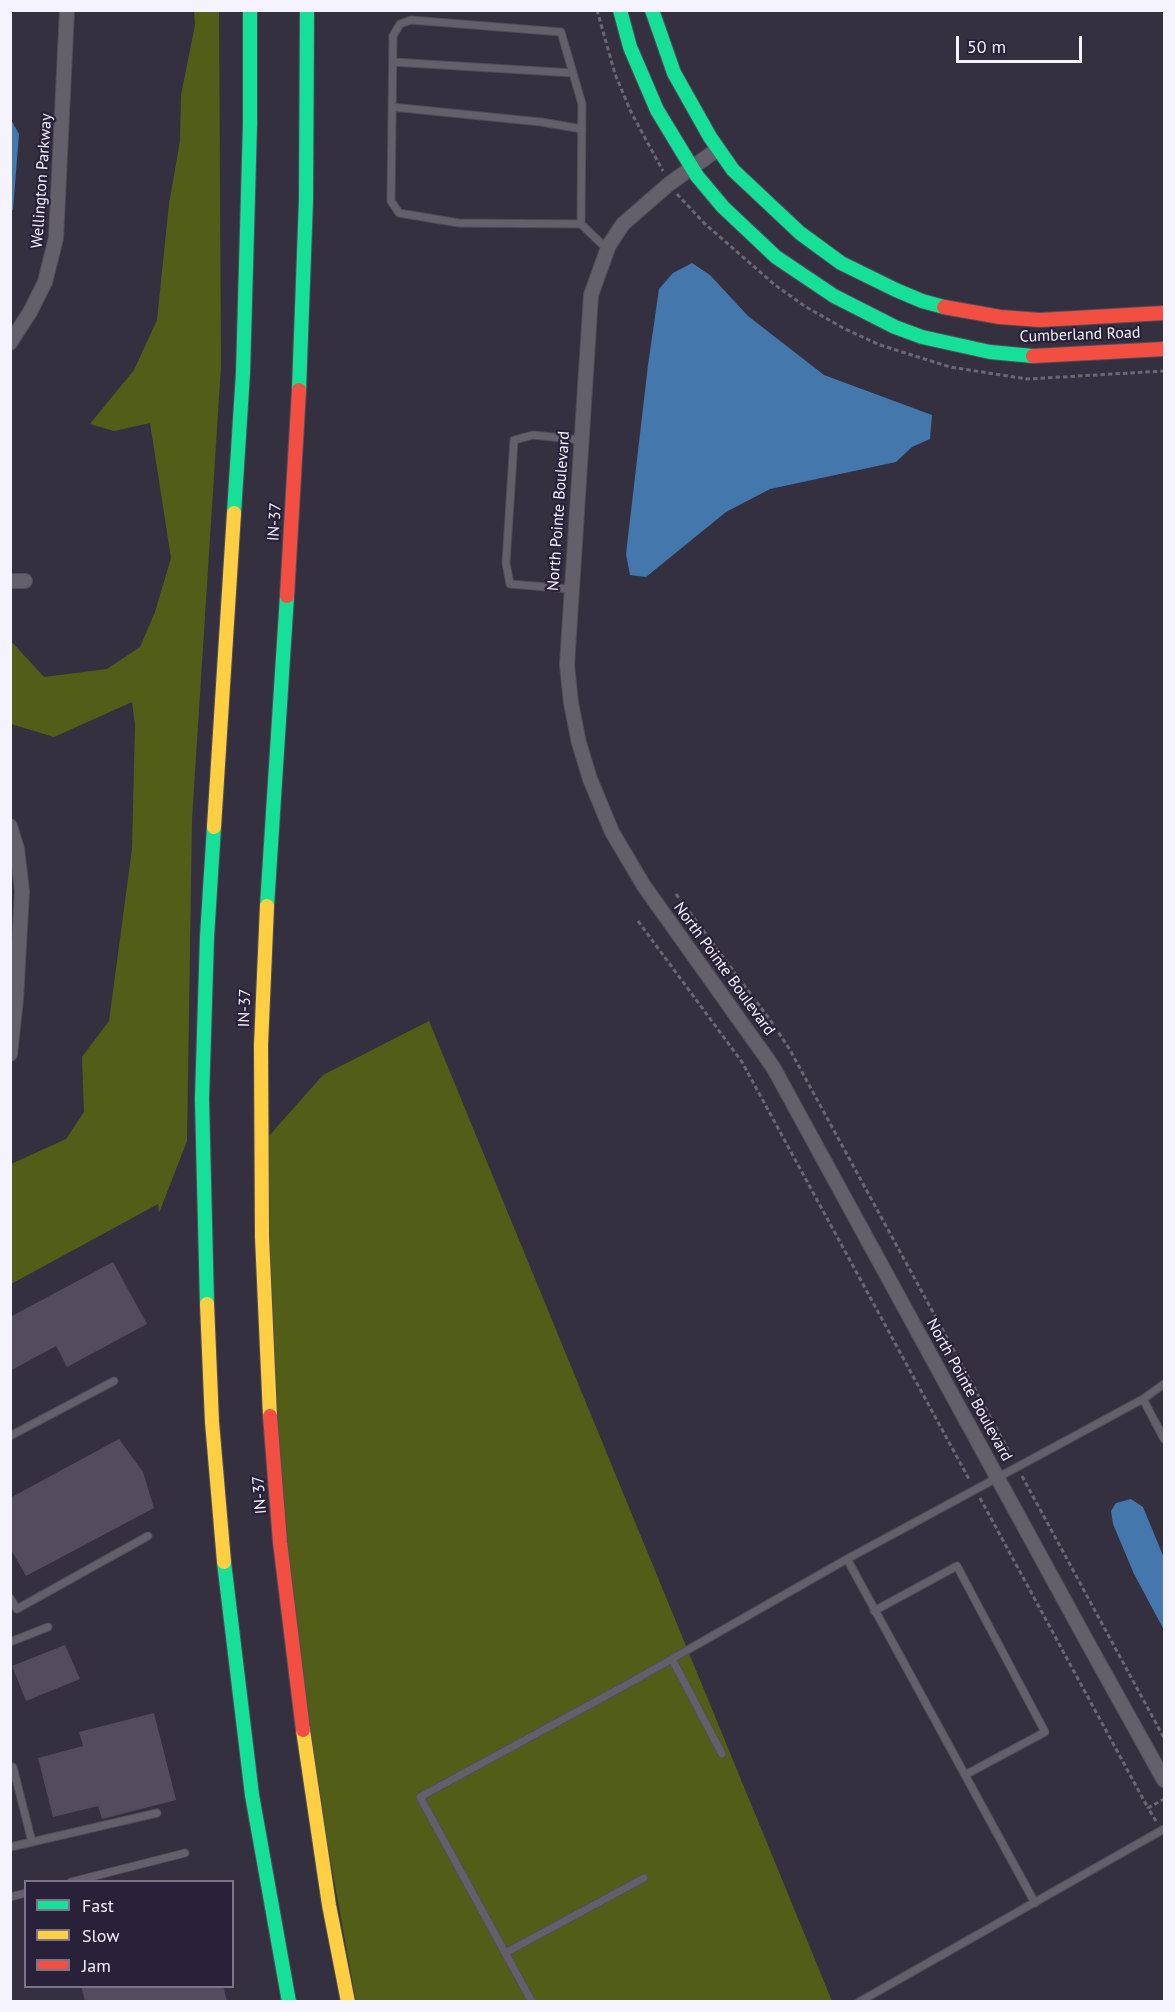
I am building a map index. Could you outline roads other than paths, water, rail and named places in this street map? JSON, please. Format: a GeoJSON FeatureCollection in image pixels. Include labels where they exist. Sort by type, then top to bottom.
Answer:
{"type":"FeatureCollection","features":[{"type":"Feature","properties":{"kind":"main road"},"geometry":{"type":"LineString","coordinates":[[250,10],[250,124],[243,373],[214,805],[205,983],[202,1100],[204,1239],[212,1422],[225,1578],[252,1795],[289,2001]]}},
{"type":"Feature","properties":{"kind":"main road","name":"IN-37"},"geometry":{"type":"LineString","coordinates":[[308,10],[302,321],[293,505],[263,974],[262,1237],[270,1420],[280,1542],[296,1681],[329,1905],[348,2001]]}},
{"type":"Feature","properties":{"kind":"main road","name":"Cumberland Road"},"geometry":{"type":"LineString","coordinates":[[620,10],[630,47],[653,101],[691,167],[723,207],[776,257],[834,296],[895,327],[921,337],[990,352],[1029,356],[1164,349]]}},
{"type":"Feature","properties":{"kind":"main road","name":"Cumberland Road"},"geometry":{"type":"LineString","coordinates":[[652,10],[674,73],[693,109],[733,170],[800,233],[841,263],[922,301],[960,311],[1040,320],[1164,313]]}},
{"type":"Feature","properties":{"kind":"street","name":"Wellington Parkway"},"geometry":{"type":"LineString","coordinates":[[10,343],[30,312],[45,282],[56,238],[67,10]]}},
{"type":"Feature","properties":{"kind":"street","name":"North Pointe Boulevard"},"geometry":{"type":"LineString","coordinates":[[718,149],[691,167],[623,224],[607,249],[591,295],[570,589],[567,665],[571,704],[579,744],[590,779],[612,832],[644,886],[773,1067],[1164,1780]]}},
{"type":"Feature","properties":{"kind":"street"},"geometry":{"type":"LineString","coordinates":[[10,826],[20,869],[15,927],[10,1054]]}},
{"type":"Feature","properties":{"kind":"lane"},"geometry":{"type":"LineString","coordinates":[[581,224],[582,104],[561,32],[411,20],[400,24],[393,36],[391,201],[399,213],[459,223],[581,224],[607,249]]}},
{"type":"Feature","properties":{"kind":"lane"},"geometry":{"type":"LineString","coordinates":[[393,62],[573,73]]}},
{"type":"Feature","properties":{"kind":"lane"},"geometry":{"type":"LineString","coordinates":[[392,107],[541,122],[582,129]]}},
{"type":"Feature","properties":{"kind":"lane"},"geometry":{"type":"LineString","coordinates":[[570,589],[510,584],[506,563],[514,440],[533,435],[581,440]]}},
{"type":"Feature","properties":{"kind":"lane"},"geometry":{"type":"LineString","coordinates":[[10,1436],[114,1381]]}},
{"type":"Feature","properties":{"kind":"lane"},"geometry":{"type":"LineString","coordinates":[[532,2001],[420,1797],[672,1659],[847,1559],[1143,1399],[1164,1384]]}},
{"type":"Feature","properties":{"kind":"lane"},"geometry":{"type":"LineString","coordinates":[[1143,1399],[1164,1439]]}},
{"type":"Feature","properties":{"kind":"lane"},"geometry":{"type":"LineString","coordinates":[[10,1598],[17,1609],[148,1536]]}},
{"type":"Feature","properties":{"kind":"lane"},"geometry":{"type":"LineString","coordinates":[[847,1559],[1035,1903]]}},
{"type":"Feature","properties":{"kind":"lane"},"geometry":{"type":"LineString","coordinates":[[874,1611],[957,1566],[1045,1732],[965,1775]]}},
{"type":"Feature","properties":{"kind":"lane"},"geometry":{"type":"LineString","coordinates":[[10,1642],[48,1627]]}},
{"type":"Feature","properties":{"kind":"lane"},"geometry":{"type":"LineString","coordinates":[[672,1659],[722,1754]]}},
{"type":"Feature","properties":{"kind":"lane"},"geometry":{"type":"LineString","coordinates":[[13,1767],[32,1842]]}},
{"type":"Feature","properties":{"kind":"lane"},"geometry":{"type":"LineString","coordinates":[[10,1847],[157,1813]]}},
{"type":"Feature","properties":{"kind":"lane"},"geometry":{"type":"LineString","coordinates":[[859,2001],[1163,1830]]}},
{"type":"Feature","properties":{"kind":"lane"},"geometry":{"type":"LineString","coordinates":[[75,1880],[185,1852]]}},
{"type":"Feature","properties":{"kind":"lane"},"geometry":{"type":"LineString","coordinates":[[505,1953],[644,1878]]}},
{"type":"Feature","properties":{"kind":"water"},"geometry":{"type":"Polygon","coordinates":[[[10,118],[19,134],[13,210],[10,210],[10,118]]]}},
{"type":"Feature","properties":{"kind":"water"},"geometry":{"type":"Polygon","coordinates":[[[692,263],[710,275],[748,316],[824,375],[932,415],[930,439],[912,447],[896,462],[770,489],[726,512],[646,577],[630,575],[626,554],[659,289],[673,273],[692,263]]]}},
{"type":"Feature","properties":{"kind":"water"},"geometry":{"type":"Polygon","coordinates":[[[1131,1499],[1143,1507],[1164,1558],[1164,1630],[1134,1574],[1113,1524],[1111,1511],[1116,1503],[1131,1499]]]}}]}
